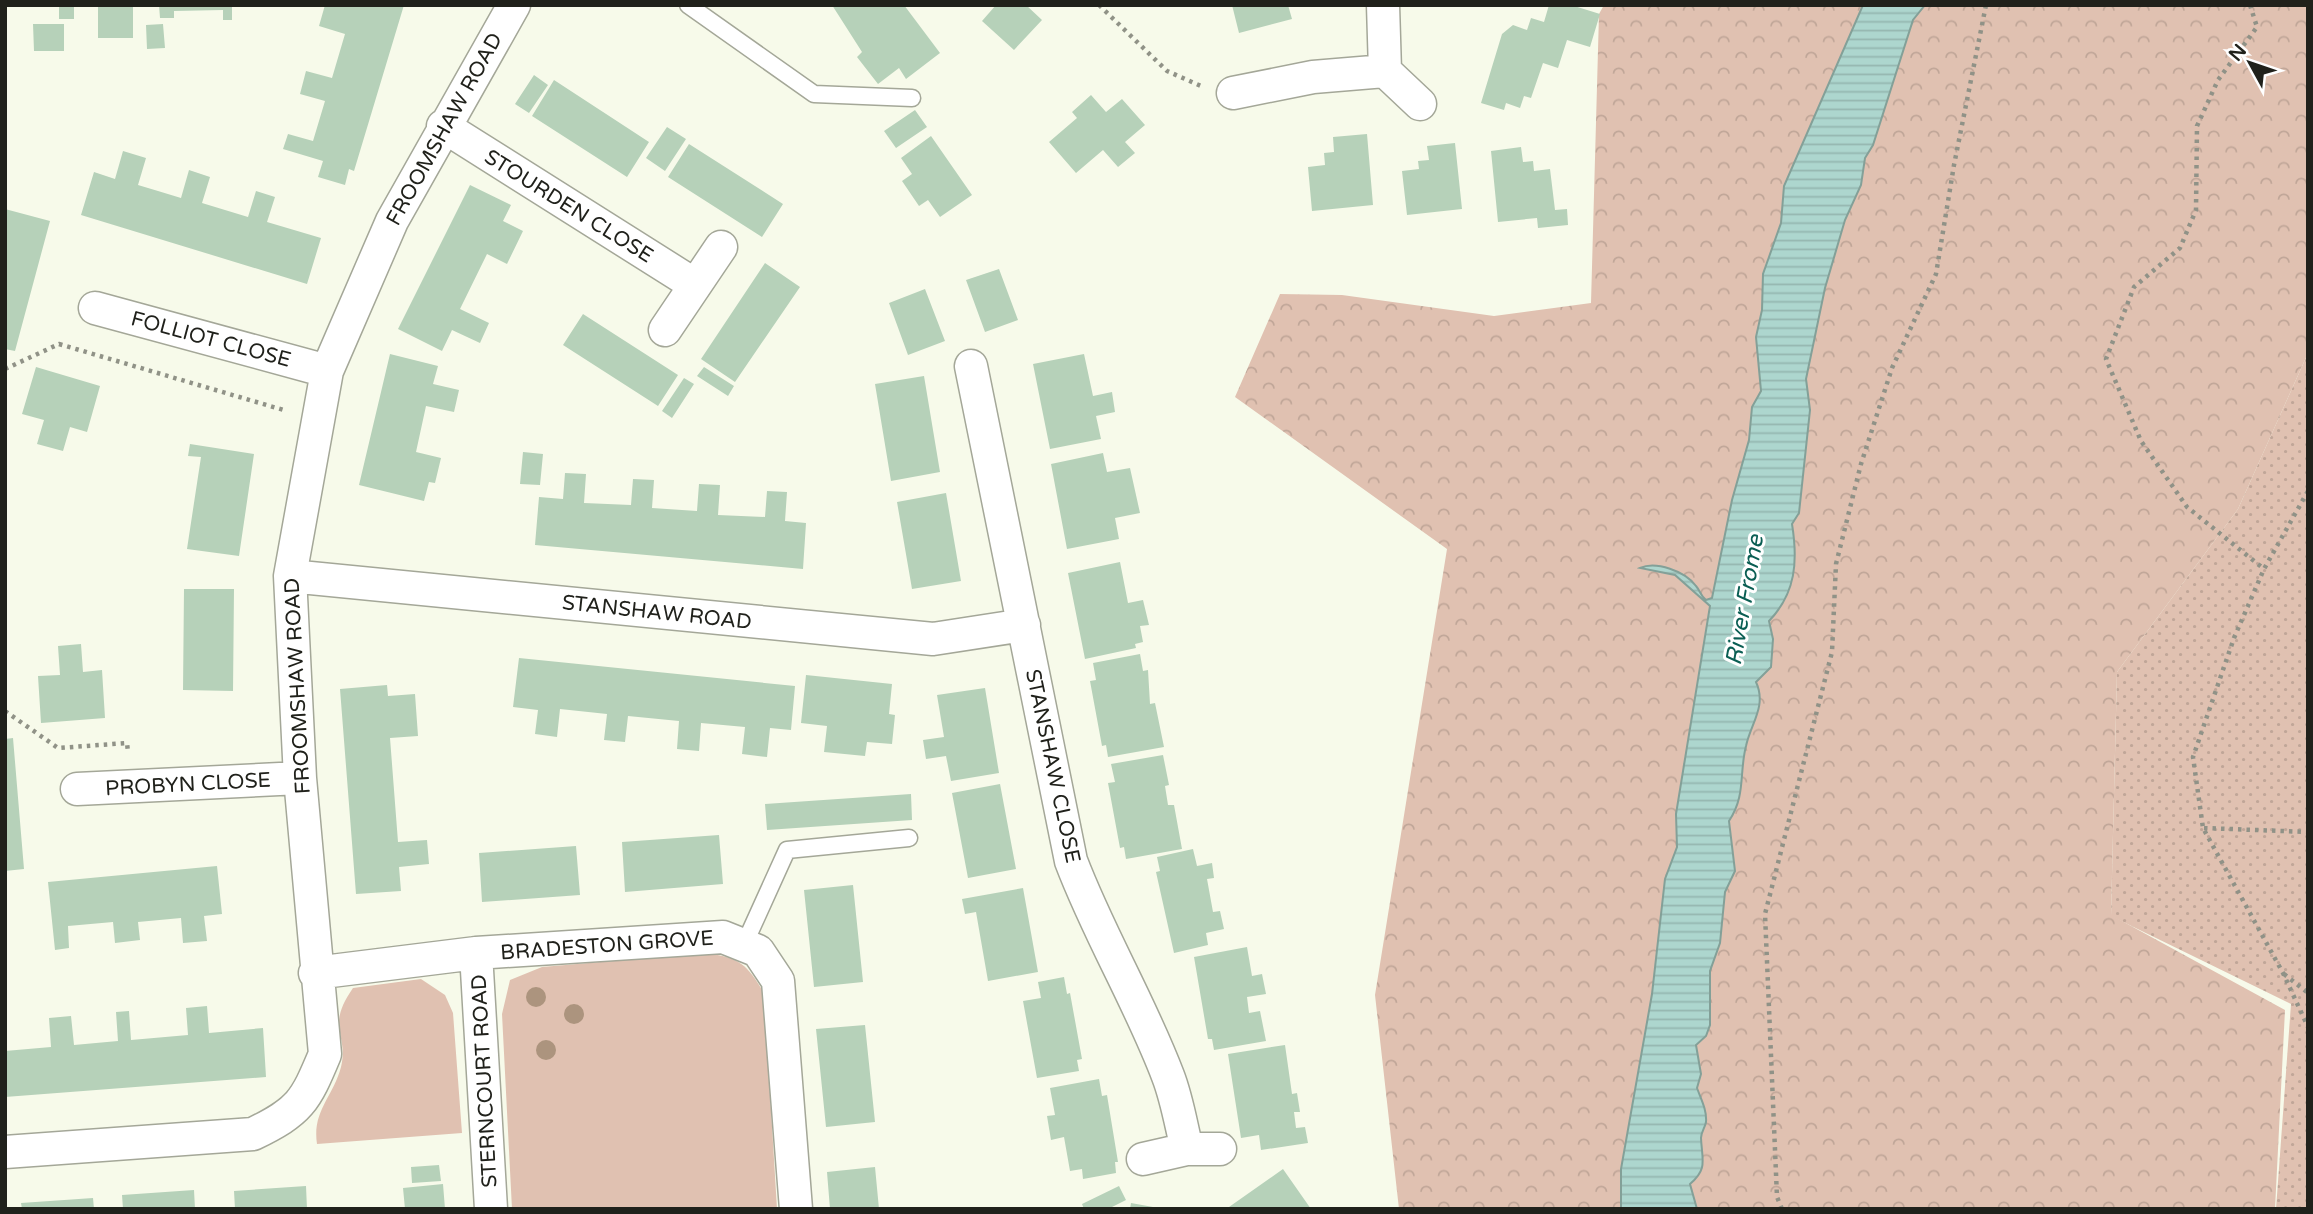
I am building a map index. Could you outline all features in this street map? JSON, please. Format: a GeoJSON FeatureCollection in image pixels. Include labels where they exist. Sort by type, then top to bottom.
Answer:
{"type":"FeatureCollection","features":[{"type":"Feature","properties":{"kind":"street","name":"FROOMSHAW ROAD"},"geometry":{"type":"LineString","coordinates":[[5,1152],[253,1134],[288,1117],[310,1090],[325,1054],[315,973],[300,778],[290,576],[327,371],[392,221],[443,126],[514,5]]}},
{"type":"Feature","properties":{"kind":"street"},"geometry":{"type":"LineString","coordinates":[[1382,5],[1385,71],[1420,104]]}},
{"type":"Feature","properties":{"kind":"street"},"geometry":{"type":"LineString","coordinates":[[1233,93],[1313,77],[1385,71]]}},
{"type":"Feature","properties":{"kind":"street","name":"STOURDEN CLOSE"},"geometry":{"type":"LineString","coordinates":[[443,126],[695,285]]}},
{"type":"Feature","properties":{"kind":"street"},"geometry":{"type":"LineString","coordinates":[[665,330],[721,247]]}},
{"type":"Feature","properties":{"kind":"street","name":"FOLLIOT CLOSE"},"geometry":{"type":"LineString","coordinates":[[95,307],[327,371]]}},
{"type":"Feature","properties":{"kind":"street","name":"STANSHAW CLOSE"},"geometry":{"type":"LineString","coordinates":[[971,366],[1071,861],[1088,904],[1130,988],[1169,1079],[1186,1149]]}},
{"type":"Feature","properties":{"kind":"street","name":"STANSHAW ROAD"},"geometry":{"type":"LineString","coordinates":[[290,576],[933,639],[1024,625]]}},
{"type":"Feature","properties":{"kind":"street","name":"PROBYN CLOSE"},"geometry":{"type":"LineString","coordinates":[[77,789],[300,778]]}},
{"type":"Feature","properties":{"kind":"street","name":"BRADESTON GROVE"},"geometry":{"type":"LineString","coordinates":[[315,973],[477,953],[723,937],[758,950],[778,981],[796,1209]]}},
{"type":"Feature","properties":{"kind":"street","name":"STERNCOURT ROAD"},"geometry":{"type":"LineString","coordinates":[[477,953],[491,1209]]}},
{"type":"Feature","properties":{"kind":"street"},"geometry":{"type":"LineString","coordinates":[[1143,1158],[1186,1149],[1220,1149]]}},
{"type":"Feature","properties":{"kind":"lane"},"geometry":{"type":"LineString","coordinates":[[688,5],[814,94],[912,97]]}},
{"type":"Feature","properties":{"kind":"lane"},"geometry":{"type":"LineString","coordinates":[[744,945],[787,850],[909,838]]}},
{"type":"Feature","properties":{"kind":"path"},"geometry":{"type":"LineString","coordinates":[[1099,5],[1167,71],[1206,88],[1233,93]]}},
{"type":"Feature","properties":{"kind":"path"},"geometry":{"type":"LineString","coordinates":[[1782,1209],[1777,1197],[1765,914],[1832,652],[1836,564],[1861,464],[1892,368],[1936,274],[1954,165],[1986,5]]}},
{"type":"Feature","properties":{"kind":"path"},"geometry":{"type":"LineString","coordinates":[[2250,5],[2257,27],[2218,80],[2197,126],[2196,210],[2180,248],[2134,287],[2106,359],[2141,441],[2187,507],[2264,569]]}},
{"type":"Feature","properties":{"kind":"path"},"geometry":{"type":"LineString","coordinates":[[5,369],[59,344],[318,420]]}},
{"type":"Feature","properties":{"kind":"path"},"geometry":{"type":"LineString","coordinates":[[2308,491],[2264,569],[2234,638],[2193,757],[2203,828],[2283,973],[2308,1027]]}},
{"type":"Feature","properties":{"kind":"path"},"geometry":{"type":"LineString","coordinates":[[5,711],[58,748],[127,743],[131,787]]}},
{"type":"Feature","properties":{"kind":"path"},"geometry":{"type":"LineString","coordinates":[[2203,828],[2308,832]]}},
{"type":"Feature","properties":{"kind":"path"},"geometry":{"type":"LineString","coordinates":[[2283,973],[2308,993]]}},
{"type":"Feature","properties":{"kind":"green space"},"geometry":{"type":"Polygon","coordinates":[[[1604,5],[2308,5],[2308,353],[2238,509],[2117,672],[2111,915],[2285,1010],[2275,1209],[1399,1209],[1375,995],[1447,549],[1235,397],[1280,294],[1342,295],[1494,316],[1591,303],[1599,14],[1604,5]]]}},
{"type":"Feature","properties":{"kind":"green space"},"geometry":{"type":"Polygon","coordinates":[[[2308,353],[2308,1209],[2276,1209],[2291,1004],[2111,916],[2117,672],[2238,509],[2308,353]]]}},
{"type":"Feature","properties":{"kind":"green space"},"geometry":{"type":"Polygon","coordinates":[[[706,953],[727,957],[741,964],[753,975],[764,993],[777,1209],[512,1209],[502,1014],[510,980],[542,967],[706,953]]]}},
{"type":"Feature","properties":{"kind":"green space"},"geometry":{"type":"Polygon","coordinates":[[[421,979],[445,995],[453,1013],[462,1133],[317,1144],[316,1132],[320,1113],[337,1078],[343,1056],[340,1013],[353,988],[421,979]]]}},
{"type":"Feature","properties":{"kind":"water","name":"River Frome"},"geometry":{"type":"Polygon","coordinates":[[[1863,5],[1925,5],[1913,20],[1873,145],[1865,158],[1861,185],[1845,220],[1825,288],[1806,379],[1810,410],[1799,513],[1792,524],[1795,551],[1793,576],[1785,599],[1769,621],[1773,639],[1771,667],[1756,682],[1759,707],[1746,746],[1738,803],[1729,821],[1735,871],[1725,892],[1720,943],[1710,971],[1710,1025],[1706,1036],[1696,1045],[1701,1074],[1697,1088],[1706,1118],[1701,1136],[1702,1169],[1690,1184],[1697,1209],[1621,1209],[1621,1169],[1652,994],[1665,879],[1677,847],[1676,814],[1710,606],[1675,575],[1640,568],[1654,566],[1678,572],[1696,586],[1706,600],[1712,598],[1732,500],[1749,440],[1752,407],[1761,391],[1756,337],[1762,310],[1763,274],[1781,223],[1784,186],[1863,5]]]}},
{"type":"Feature","properties":{"kind":"building"},"geometry":{"type":"Polygon","coordinates":[[[59,5],[74,5],[74,19],[59,19],[59,5]]]}},
{"type":"Feature","properties":{"kind":"building"},"geometry":{"type":"Polygon","coordinates":[[[98,5],[133,5],[133,38],[98,38],[98,5]]]}},
{"type":"Feature","properties":{"kind":"building"},"geometry":{"type":"Polygon","coordinates":[[[159,5],[232,5],[232,20],[223,20],[223,10],[174,11],[174,18],[160,18],[159,5]]]}},
{"type":"Feature","properties":{"kind":"building"},"geometry":{"type":"Polygon","coordinates":[[[325,5],[404,5],[354,171],[349,169],[345,185],[318,177],[323,161],[283,149],[288,134],[313,141],[325,101],[300,94],[306,71],[332,78],[345,34],[319,26],[325,5]]]}},
{"type":"Feature","properties":{"kind":"building"},"geometry":{"type":"Polygon","coordinates":[[[832,5],[904,5],[940,53],[906,79],[899,68],[878,84],[857,57],[862,52],[832,5]]]}},
{"type":"Feature","properties":{"kind":"building"},"geometry":{"type":"Polygon","coordinates":[[[996,5],[1026,5],[1042,20],[1014,50],[982,21],[996,5]]]}},
{"type":"Feature","properties":{"kind":"building"},"geometry":{"type":"Polygon","coordinates":[[[1232,5],[1288,5],[1292,19],[1239,33],[1232,5]]]}},
{"type":"Feature","properties":{"kind":"building"},"geometry":{"type":"Polygon","coordinates":[[[1549,5],[1571,5],[1600,14],[1590,47],[1567,40],[1558,68],[1543,63],[1531,98],[1524,96],[1520,108],[1506,103],[1504,110],[1481,103],[1502,34],[1513,25],[1527,30],[1531,18],[1544,22],[1549,5]]]}},
{"type":"Feature","properties":{"kind":"building"},"geometry":{"type":"Polygon","coordinates":[[[33,24],[64,24],[64,51],[34,51],[33,24]]]}},
{"type":"Feature","properties":{"kind":"building"},"geometry":{"type":"Polygon","coordinates":[[[163,24],[165,48],[147,49],[146,25],[163,24]]]}},
{"type":"Feature","properties":{"kind":"building"},"geometry":{"type":"Polygon","coordinates":[[[534,75],[548,85],[529,113],[515,104],[534,75]]]}},
{"type":"Feature","properties":{"kind":"building"},"geometry":{"type":"Polygon","coordinates":[[[554,80],[649,142],[627,177],[532,116],[554,80]]]}},
{"type":"Feature","properties":{"kind":"building"},"geometry":{"type":"Polygon","coordinates":[[[1091,95],[1106,112],[1122,99],[1145,125],[1125,142],[1135,153],[1118,167],[1103,150],[1076,173],[1049,142],[1077,118],[1072,112],[1091,95]]]}},
{"type":"Feature","properties":{"kind":"building"},"geometry":{"type":"Polygon","coordinates":[[[915,110],[927,127],[896,148],[884,131],[915,110]]]}},
{"type":"Feature","properties":{"kind":"building"},"geometry":{"type":"Polygon","coordinates":[[[667,127],[686,139],[665,171],[646,158],[667,127]]]}},
{"type":"Feature","properties":{"kind":"building"},"geometry":{"type":"Polygon","coordinates":[[[1367,134],[1373,205],[1312,211],[1308,167],[1325,165],[1324,153],[1334,152],[1333,137],[1367,134]]]}},
{"type":"Feature","properties":{"kind":"building"},"geometry":{"type":"Polygon","coordinates":[[[931,136],[972,195],[940,217],[928,200],[919,206],[902,181],[912,174],[901,158],[931,136]]]}},
{"type":"Feature","properties":{"kind":"building"},"geometry":{"type":"Polygon","coordinates":[[[1455,143],[1462,209],[1407,215],[1402,171],[1419,169],[1418,161],[1429,160],[1427,146],[1455,143]]]}},
{"type":"Feature","properties":{"kind":"building"},"geometry":{"type":"Polygon","coordinates":[[[689,144],[783,204],[762,237],[668,177],[689,144]]]}},
{"type":"Feature","properties":{"kind":"building"},"geometry":{"type":"Polygon","coordinates":[[[1521,147],[1523,162],[1533,161],[1534,171],[1550,169],[1555,210],[1567,209],[1568,225],[1538,228],[1537,218],[1498,222],[1491,151],[1521,147]]]}},
{"type":"Feature","properties":{"kind":"building"},"geometry":{"type":"Polygon","coordinates":[[[123,151],[146,158],[138,185],[181,198],[189,170],[210,177],[202,203],[248,217],[256,191],[275,197],[267,222],[321,238],[307,284],[81,215],[94,172],[115,179],[123,151]]]}},
{"type":"Feature","properties":{"kind":"building"},"geometry":{"type":"Polygon","coordinates":[[[470,185],[511,205],[503,221],[523,231],[507,264],[487,254],[460,309],[489,323],[480,343],[452,330],[442,351],[398,329],[470,185]]]}},
{"type":"Feature","properties":{"kind":"building"},"geometry":{"type":"Polygon","coordinates":[[[5,209],[50,221],[15,351],[5,349],[5,209]]]}},
{"type":"Feature","properties":{"kind":"building"},"geometry":{"type":"Polygon","coordinates":[[[765,263],[800,287],[735,382],[701,359],[765,263]]]}},
{"type":"Feature","properties":{"kind":"building"},"geometry":{"type":"Polygon","coordinates":[[[999,269],[1018,320],[985,332],[966,280],[999,269]]]}},
{"type":"Feature","properties":{"kind":"building"},"geometry":{"type":"Polygon","coordinates":[[[925,289],[945,341],[908,355],[889,303],[925,289]]]}},
{"type":"Feature","properties":{"kind":"building"},"geometry":{"type":"Polygon","coordinates":[[[583,314],[678,375],[658,406],[563,345],[583,314]]]}},
{"type":"Feature","properties":{"kind":"building"},"geometry":{"type":"Polygon","coordinates":[[[390,354],[438,366],[433,384],[459,390],[454,412],[426,406],[416,452],[441,458],[435,483],[429,482],[424,501],[359,485],[390,354]]]}},
{"type":"Feature","properties":{"kind":"building"},"geometry":{"type":"Polygon","coordinates":[[[1084,354],[1093,396],[1112,392],[1115,412],[1096,416],[1101,439],[1050,449],[1033,364],[1084,354]]]}},
{"type":"Feature","properties":{"kind":"building"},"geometry":{"type":"Polygon","coordinates":[[[36,367],[100,386],[87,432],[70,427],[63,451],[37,444],[44,420],[22,414],[36,367]]]}},
{"type":"Feature","properties":{"kind":"building"},"geometry":{"type":"Polygon","coordinates":[[[704,367],[734,386],[728,396],[697,376],[704,367]]]}},
{"type":"Feature","properties":{"kind":"building"},"geometry":{"type":"Polygon","coordinates":[[[924,376],[940,472],[891,481],[875,384],[924,376]]]}},
{"type":"Feature","properties":{"kind":"building"},"geometry":{"type":"Polygon","coordinates":[[[684,378],[694,384],[672,418],[662,411],[684,378]]]}},
{"type":"Feature","properties":{"kind":"building"},"geometry":{"type":"Polygon","coordinates":[[[190,444],[254,454],[239,556],[187,549],[201,457],[188,456],[190,444]]]}},
{"type":"Feature","properties":{"kind":"building"},"geometry":{"type":"Polygon","coordinates":[[[523,452],[543,454],[540,485],[520,484],[523,452]]]}},
{"type":"Feature","properties":{"kind":"building"},"geometry":{"type":"Polygon","coordinates":[[[1103,453],[1107,472],[1130,468],[1140,513],[1115,518],[1119,539],[1067,549],[1051,464],[1103,453]]]}},
{"type":"Feature","properties":{"kind":"building"},"geometry":{"type":"Polygon","coordinates":[[[565,473],[586,474],[584,503],[631,505],[633,479],[654,480],[652,508],[697,511],[699,484],[720,485],[718,515],[765,517],[767,491],[787,492],[785,521],[806,523],[803,569],[535,545],[539,497],[563,499],[565,473]]]}},
{"type":"Feature","properties":{"kind":"building"},"geometry":{"type":"Polygon","coordinates":[[[946,493],[961,581],[912,589],[897,502],[946,493]]]}},
{"type":"Feature","properties":{"kind":"building"},"geometry":{"type":"Polygon","coordinates":[[[1120,562],[1128,603],[1143,600],[1149,625],[1140,626],[1143,642],[1135,644],[1136,648],[1085,659],[1068,573],[1120,562]]]}},
{"type":"Feature","properties":{"kind":"building"},"geometry":{"type":"Polygon","coordinates":[[[184,589],[234,589],[233,691],[183,690],[184,589]]]}},
{"type":"Feature","properties":{"kind":"building"},"geometry":{"type":"Polygon","coordinates":[[[81,644],[83,672],[102,670],[105,718],[41,723],[38,676],[60,675],[58,646],[81,644]]]}},
{"type":"Feature","properties":{"kind":"building"},"geometry":{"type":"Polygon","coordinates":[[[1140,654],[1143,671],[1148,670],[1150,704],[1155,703],[1164,747],[1108,757],[1106,745],[1102,746],[1090,681],[1096,680],[1093,663],[1140,654]]]}},
{"type":"Feature","properties":{"kind":"building"},"geometry":{"type":"Polygon","coordinates":[[[519,658],[795,686],[791,730],[770,728],[767,757],[742,754],[745,727],[701,723],[699,751],[677,749],[679,721],[628,716],[625,742],[604,740],[607,714],[560,709],[557,737],[535,734],[538,710],[513,707],[519,658]]]}},
{"type":"Feature","properties":{"kind":"building"},"geometry":{"type":"Polygon","coordinates":[[[806,675],[892,684],[889,714],[895,715],[892,744],[867,742],[865,756],[824,752],[827,726],[801,723],[806,675]]]}},
{"type":"Feature","properties":{"kind":"building"},"geometry":{"type":"Polygon","coordinates":[[[387,685],[388,696],[415,694],[418,736],[390,738],[398,842],[427,840],[429,864],[399,867],[401,891],[356,894],[340,689],[387,685]]]}},
{"type":"Feature","properties":{"kind":"building"},"geometry":{"type":"Polygon","coordinates":[[[985,688],[999,773],[951,781],[946,756],[926,759],[923,740],[944,737],[937,695],[985,688]]]}},
{"type":"Feature","properties":{"kind":"building"},"geometry":{"type":"Polygon","coordinates":[[[13,738],[24,869],[5,871],[5,739],[13,738]]]}},
{"type":"Feature","properties":{"kind":"building"},"geometry":{"type":"Polygon","coordinates":[[[1163,755],[1169,785],[1165,786],[1168,805],[1174,805],[1182,849],[1126,859],[1124,847],[1120,848],[1108,783],[1115,782],[1111,764],[1163,755]]]}},
{"type":"Feature","properties":{"kind":"building"},"geometry":{"type":"Polygon","coordinates":[[[1000,784],[1016,869],[968,878],[952,793],[1000,784]]]}},
{"type":"Feature","properties":{"kind":"building"},"geometry":{"type":"Polygon","coordinates":[[[911,794],[912,820],[767,830],[765,804],[911,794]]]}},
{"type":"Feature","properties":{"kind":"building"},"geometry":{"type":"Polygon","coordinates":[[[719,835],[723,884],[625,892],[622,842],[719,835]]]}},
{"type":"Feature","properties":{"kind":"building"},"geometry":{"type":"Polygon","coordinates":[[[576,846],[580,895],[482,902],[479,853],[576,846]]]}},
{"type":"Feature","properties":{"kind":"building"},"geometry":{"type":"Polygon","coordinates":[[[1193,849],[1197,866],[1212,863],[1214,878],[1207,879],[1213,912],[1220,911],[1224,929],[1206,933],[1208,945],[1174,953],[1156,872],[1160,871],[1157,857],[1193,849]]]}},
{"type":"Feature","properties":{"kind":"building"},"geometry":{"type":"Polygon","coordinates":[[[217,866],[222,914],[204,916],[207,941],[183,943],[181,918],[138,922],[140,940],[115,943],[113,922],[68,926],[69,948],[55,950],[48,882],[217,866]]]}},
{"type":"Feature","properties":{"kind":"building"},"geometry":{"type":"Polygon","coordinates":[[[853,885],[863,982],[814,987],[804,890],[853,885]]]}},
{"type":"Feature","properties":{"kind":"building"},"geometry":{"type":"Polygon","coordinates":[[[1023,888],[1038,972],[988,981],[976,912],[965,914],[962,899],[1023,888]]]}},
{"type":"Feature","properties":{"kind":"building"},"geometry":{"type":"Polygon","coordinates":[[[1247,947],[1252,976],[1262,974],[1266,994],[1247,997],[1249,1013],[1260,1011],[1266,1041],[1214,1050],[1212,1039],[1208,1039],[1194,957],[1247,947]]]}},
{"type":"Feature","properties":{"kind":"building"},"geometry":{"type":"Polygon","coordinates":[[[1064,977],[1067,994],[1070,993],[1082,1059],[1077,1060],[1079,1071],[1037,1078],[1023,1001],[1041,998],[1038,982],[1064,977]]]}},
{"type":"Feature","properties":{"kind":"building"},"geometry":{"type":"Polygon","coordinates":[[[207,1006],[209,1033],[263,1028],[266,1077],[5,1097],[5,1051],[51,1047],[49,1018],[71,1016],[74,1045],[118,1041],[116,1012],[129,1011],[131,1040],[188,1035],[186,1008],[207,1006]]]}},
{"type":"Feature","properties":{"kind":"building"},"geometry":{"type":"Polygon","coordinates":[[[865,1025],[875,1122],[826,1127],[816,1029],[865,1025]]]}},
{"type":"Feature","properties":{"kind":"building"},"geometry":{"type":"Polygon","coordinates":[[[1285,1045],[1292,1094],[1297,1093],[1300,1112],[1294,1112],[1296,1128],[1305,1127],[1308,1143],[1261,1150],[1259,1135],[1241,1138],[1228,1054],[1285,1045]]]}},
{"type":"Feature","properties":{"kind":"building"},"geometry":{"type":"Polygon","coordinates":[[[1099,1079],[1102,1096],[1107,1095],[1118,1162],[1115,1162],[1116,1173],[1083,1179],[1082,1169],[1070,1171],[1064,1137],[1051,1140],[1047,1116],[1055,1115],[1050,1088],[1099,1079]]]}},
{"type":"Feature","properties":{"kind":"building"},"geometry":{"type":"Polygon","coordinates":[[[439,1165],[441,1181],[412,1183],[411,1167],[439,1165]]]}},
{"type":"Feature","properties":{"kind":"building"},"geometry":{"type":"Polygon","coordinates":[[[875,1167],[879,1209],[830,1209],[827,1172],[875,1167]]]}},
{"type":"Feature","properties":{"kind":"building"},"geometry":{"type":"Polygon","coordinates":[[[1283,1169],[1311,1209],[1230,1209],[1229,1207],[1283,1169]]]}},
{"type":"Feature","properties":{"kind":"building"},"geometry":{"type":"Polygon","coordinates":[[[443,1184],[445,1209],[405,1209],[403,1188],[443,1184]]]}},
{"type":"Feature","properties":{"kind":"building"},"geometry":{"type":"Polygon","coordinates":[[[306,1186],[307,1209],[235,1209],[234,1191],[306,1186]]]}},
{"type":"Feature","properties":{"kind":"building"},"geometry":{"type":"Polygon","coordinates":[[[1119,1186],[1126,1200],[1108,1209],[1084,1209],[1082,1204],[1119,1186]]]}},
{"type":"Feature","properties":{"kind":"building"},"geometry":{"type":"Polygon","coordinates":[[[194,1190],[195,1209],[123,1209],[122,1195],[194,1190]]]}},
{"type":"Feature","properties":{"kind":"building"},"geometry":{"type":"Polygon","coordinates":[[[93,1198],[94,1209],[22,1209],[21,1203],[93,1198]]]}},
{"type":"Feature","properties":{"kind":"building"},"geometry":{"type":"Polygon","coordinates":[[[1131,1203],[1153,1207],[1153,1209],[1130,1209],[1131,1203]]]}}]}
